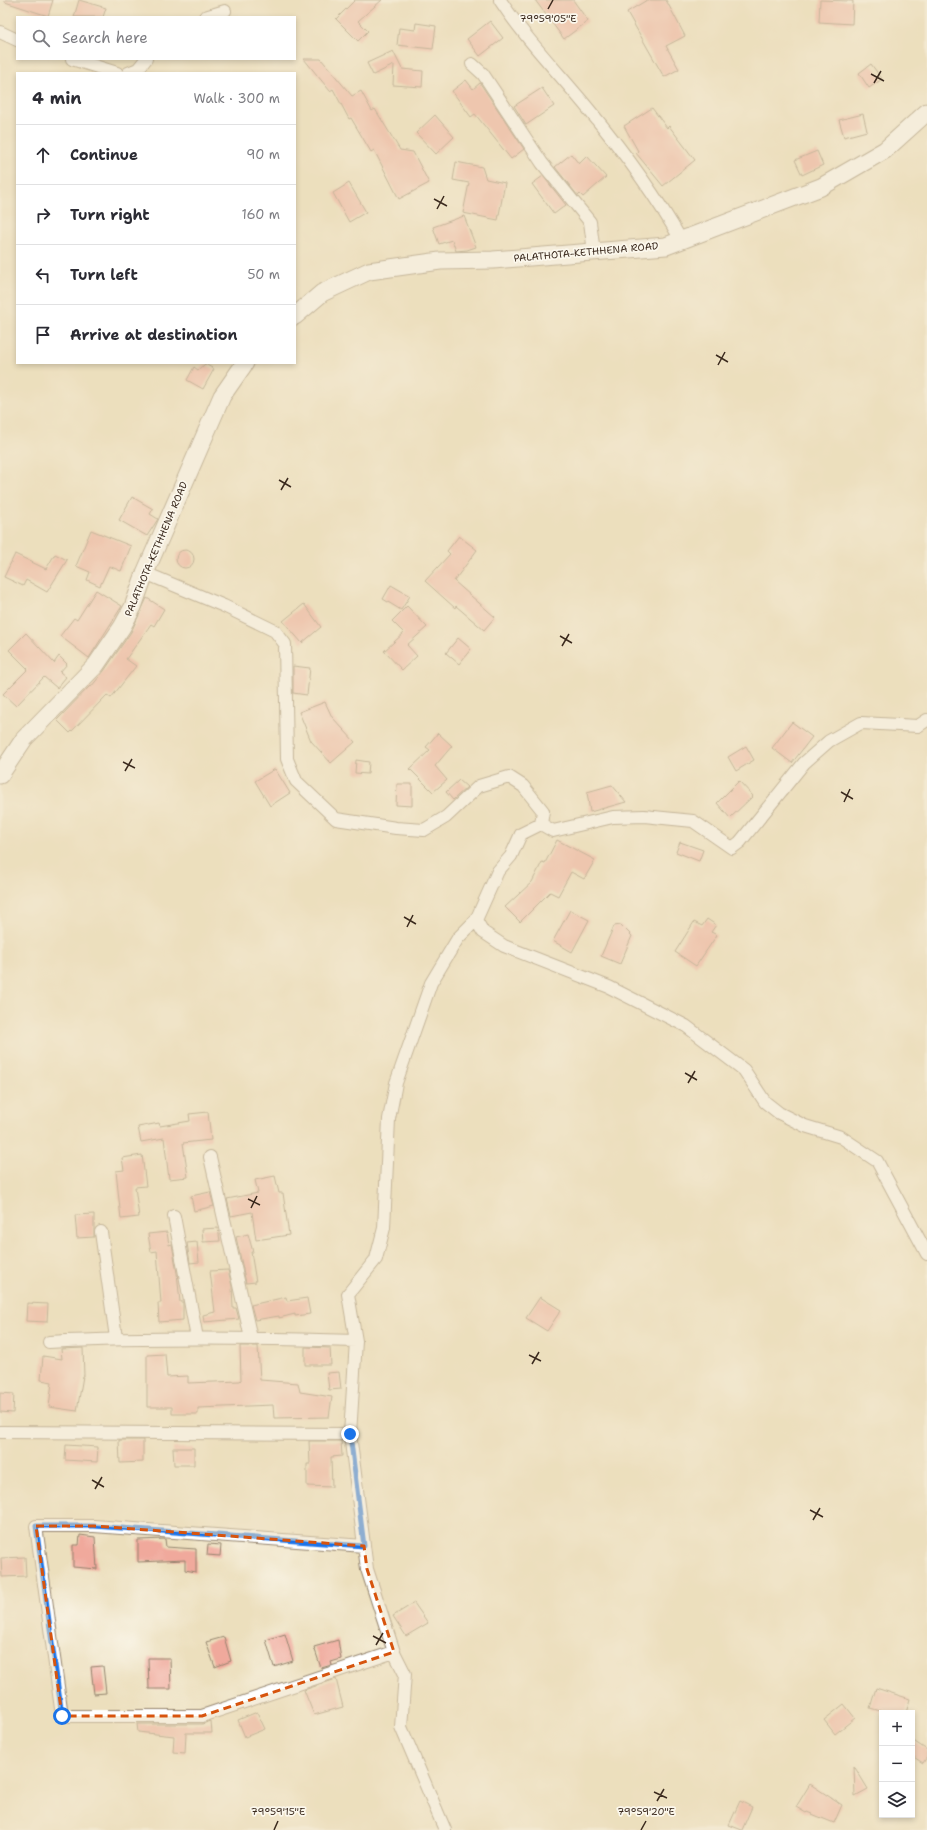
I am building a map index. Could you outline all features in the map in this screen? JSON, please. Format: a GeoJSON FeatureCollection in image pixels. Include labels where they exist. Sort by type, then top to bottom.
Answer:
{"type":"FeatureCollection","features":[{"type":"Feature","properties":{"kind":"street"},"geometry":{"type":"LineString","coordinates":[[500,0],[542,56],[589,110],[628,159],[662,207],[681,240]]}},
{"type":"Feature","properties":{"kind":"street"},"geometry":{"type":"LineString","coordinates":[[208,16],[225,11]]}},
{"type":"Feature","properties":{"kind":"street"},"geometry":{"type":"LineString","coordinates":[[0,32],[16,40]]}},
{"type":"Feature","properties":{"kind":"street"},"geometry":{"type":"LineString","coordinates":[[75,60],[114,72]]}},
{"type":"Feature","properties":{"kind":"street"},"geometry":{"type":"LineString","coordinates":[[130,72],[138,69],[145,60]]}},
{"type":"Feature","properties":{"kind":"street"},"geometry":{"type":"LineString","coordinates":[[472,64],[483,74],[542,163],[590,222],[594,252]]}},
{"type":"Feature","properties":{"kind":"street","name":"PALATHOTA-KETHHENA ROAD"},"geometry":{"type":"LineString","coordinates":[[296,315],[322,293],[369,272],[440,261],[493,260],[666,246],[821,187],[885,150],[927,112]]}},
{"type":"Feature","properties":{"kind":"street","name":"PALATHOTA-KETHHENA ROAD"},"geometry":{"type":"LineString","coordinates":[[0,775],[24,739],[96,665],[122,627],[133,607],[145,572],[222,396],[244,364]]}},
{"type":"Feature","properties":{"kind":"street"},"geometry":{"type":"LineString","coordinates":[[145,572],[224,606],[275,631],[285,644],[287,759],[296,781],[336,819],[396,828],[424,830],[446,817],[479,786],[509,778],[523,786],[543,812],[541,824]]}},
{"type":"Feature","properties":{"kind":"street"},"geometry":{"type":"LineString","coordinates":[[541,824],[553,831],[613,817],[644,816],[693,821],[732,848],[740,842],[804,763],[829,741],[861,723],[918,726],[927,720]]}},
{"type":"Feature","properties":{"kind":"street"},"geometry":{"type":"LineString","coordinates":[[445,1830],[401,1727],[405,1674],[394,1652],[367,1569],[350,1434],[356,1341],[348,1294],[376,1259],[384,1228],[389,1119],[396,1083],[432,983],[458,938],[476,920],[498,871],[511,856],[520,834],[541,824]]}},
{"type":"Feature","properties":{"kind":"street"},"geometry":{"type":"LineString","coordinates":[[476,920],[483,932],[504,946],[609,987],[686,1026],[744,1070],[765,1102],[779,1113],[805,1126],[842,1137],[876,1161],[927,1254]]}},
{"type":"Feature","properties":{"kind":"street"},"geometry":{"type":"LineString","coordinates":[[210,1157],[250,1338]]}},
{"type":"Feature","properties":{"kind":"street"},"geometry":{"type":"LineString","coordinates":[[174,1216],[196,1338]]}},
{"type":"Feature","properties":{"kind":"street"},"geometry":{"type":"LineString","coordinates":[[101,1232],[116,1338]]}},
{"type":"Feature","properties":{"kind":"street"},"geometry":{"type":"LineString","coordinates":[[49,1342],[116,1338],[250,1338],[356,1341]]}},
{"type":"Feature","properties":{"kind":"street"},"geometry":{"type":"LineString","coordinates":[[0,1432],[350,1434]]}},
{"type":"Feature","properties":{"kind":"street"},"geometry":{"type":"LineString","coordinates":[[364,1546],[94,1526],[36,1526],[62,1716],[202,1716],[394,1652]]}},
{"type":"Feature","properties":{"kind":"highlighted area"},"geometry":{"type":"Polygon","coordinates":[[[36,1526],[94,1526],[364,1546],[367,1569],[394,1652],[202,1716],[62,1716],[36,1526]]]}},
{"type":"Feature","properties":{"kind":"building"},"geometry":{"type":"Polygon","coordinates":[[[5,0],[53,0],[48,16],[5,2],[5,0]]]}},
{"type":"Feature","properties":{"kind":"building"},"geometry":{"type":"Polygon","coordinates":[[[79,0],[106,8],[103,16],[74,16],[79,0]]]}},
{"type":"Feature","properties":{"kind":"building"},"geometry":{"type":"Polygon","coordinates":[[[355,0],[382,0],[358,21],[368,31],[358,41],[336,19],[355,0]]]}},
{"type":"Feature","properties":{"kind":"building"},"geometry":{"type":"Polygon","coordinates":[[[535,0],[573,0],[588,21],[564,39],[535,0]]]}},
{"type":"Feature","properties":{"kind":"building"},"geometry":{"type":"Polygon","coordinates":[[[647,0],[666,0],[685,36],[666,46],[679,69],[664,77],[627,12],[647,0]]]}},
{"type":"Feature","properties":{"kind":"building"},"geometry":{"type":"Polygon","coordinates":[[[820,0],[853,1],[852,24],[819,22],[820,0]]]}},
{"type":"Feature","properties":{"kind":"building"},"geometry":{"type":"Polygon","coordinates":[[[490,21],[503,38],[480,56],[467,39],[490,21]]]}},
{"type":"Feature","properties":{"kind":"building"},"geometry":{"type":"Polygon","coordinates":[[[416,23],[436,26],[433,49],[397,45],[399,28],[415,30],[416,23]]]}},
{"type":"Feature","properties":{"kind":"building"},"geometry":{"type":"Polygon","coordinates":[[[393,51],[402,69],[423,71],[422,87],[393,85],[394,65],[373,75],[367,63],[393,51]]]}},
{"type":"Feature","properties":{"kind":"building"},"geometry":{"type":"Polygon","coordinates":[[[304,59],[321,59],[352,96],[361,91],[372,111],[375,109],[400,150],[413,152],[429,183],[399,199],[374,150],[371,152],[351,118],[349,119],[333,89],[330,91],[304,59]]]}},
{"type":"Feature","properties":{"kind":"building"},"geometry":{"type":"Polygon","coordinates":[[[871,64],[882,79],[869,88],[859,73],[871,64]]]}},
{"type":"Feature","properties":{"kind":"building"},"geometry":{"type":"Polygon","coordinates":[[[466,80],[473,89],[480,83],[524,149],[511,159],[475,114],[471,117],[452,91],[466,80]]]}},
{"type":"Feature","properties":{"kind":"building"},"geometry":{"type":"Polygon","coordinates":[[[542,88],[554,106],[526,125],[514,106],[542,88]]]}},
{"type":"Feature","properties":{"kind":"building"},"geometry":{"type":"Polygon","coordinates":[[[652,108],[667,128],[669,126],[695,160],[663,186],[636,153],[638,151],[624,126],[652,108]]]}},
{"type":"Feature","properties":{"kind":"building"},"geometry":{"type":"Polygon","coordinates":[[[863,114],[867,131],[844,137],[839,120],[863,114]]]}},
{"type":"Feature","properties":{"kind":"building"},"geometry":{"type":"Polygon","coordinates":[[[435,115],[454,137],[436,154],[416,133],[435,115]]]}},
{"type":"Feature","properties":{"kind":"building"},"geometry":{"type":"Polygon","coordinates":[[[817,151],[823,165],[802,175],[795,160],[817,151]]]}},
{"type":"Feature","properties":{"kind":"building"},"geometry":{"type":"Polygon","coordinates":[[[571,154],[579,164],[587,156],[606,177],[583,197],[580,194],[578,196],[555,167],[571,154]]]}},
{"type":"Feature","properties":{"kind":"building"},"geometry":{"type":"Polygon","coordinates":[[[456,162],[482,167],[486,179],[505,183],[498,220],[463,213],[469,183],[453,180],[456,162]]]}},
{"type":"Feature","properties":{"kind":"building"},"geometry":{"type":"Polygon","coordinates":[[[543,176],[566,205],[554,214],[532,184],[543,176]]]}},
{"type":"Feature","properties":{"kind":"building"},"geometry":{"type":"Polygon","coordinates":[[[349,183],[366,212],[349,222],[333,193],[349,183]]]}},
{"type":"Feature","properties":{"kind":"building"},"geometry":{"type":"Polygon","coordinates":[[[464,216],[476,247],[456,251],[452,240],[439,244],[433,227],[464,216]]]}},
{"type":"Feature","properties":{"kind":"building"},"geometry":{"type":"Polygon","coordinates":[[[205,364],[214,369],[203,389],[187,380],[194,367],[198,370],[205,364]]]}},
{"type":"Feature","properties":{"kind":"building"},"geometry":{"type":"Polygon","coordinates":[[[132,497],[153,509],[150,514],[158,519],[147,536],[119,520],[132,497]]]}},
{"type":"Feature","properties":{"kind":"building"},"geometry":{"type":"Polygon","coordinates":[[[91,530],[131,546],[121,571],[109,566],[100,586],[87,580],[90,572],[76,566],[91,530]]]}},
{"type":"Feature","properties":{"kind":"building"},"geometry":{"type":"Polygon","coordinates":[[[459,536],[477,550],[454,581],[495,617],[484,630],[456,606],[455,608],[425,581],[450,554],[447,551],[459,536]]]}},
{"type":"Feature","properties":{"kind":"building"},"geometry":{"type":"Polygon","coordinates":[[[185,550],[191,553],[194,559],[191,565],[185,568],[179,565],[176,559],[179,553],[185,550]]]}},
{"type":"Feature","properties":{"kind":"building"},"geometry":{"type":"Polygon","coordinates":[[[15,554],[46,569],[55,554],[67,560],[47,592],[26,580],[23,586],[4,577],[15,554]]]}},
{"type":"Feature","properties":{"kind":"building"},"geometry":{"type":"Polygon","coordinates":[[[391,585],[410,596],[401,610],[383,599],[391,585]]]}},
{"type":"Feature","properties":{"kind":"building"},"geometry":{"type":"Polygon","coordinates":[[[96,590],[122,606],[89,658],[60,636],[74,618],[77,620],[96,590]]]}},
{"type":"Feature","properties":{"kind":"building"},"geometry":{"type":"Polygon","coordinates":[[[147,598],[164,609],[154,626],[151,624],[126,659],[136,666],[111,698],[107,695],[70,733],[57,720],[90,686],[91,687],[104,671],[131,632],[147,598]]]}},
{"type":"Feature","properties":{"kind":"building"},"geometry":{"type":"Polygon","coordinates":[[[304,604],[321,627],[302,643],[283,621],[304,604]]]}},
{"type":"Feature","properties":{"kind":"building"},"geometry":{"type":"Polygon","coordinates":[[[407,606],[427,627],[407,645],[417,656],[402,670],[384,651],[404,633],[392,621],[407,606]]]}},
{"type":"Feature","properties":{"kind":"building"},"geometry":{"type":"Polygon","coordinates":[[[26,633],[54,663],[59,656],[67,664],[60,672],[66,677],[57,688],[44,677],[16,706],[3,694],[28,669],[9,650],[26,633]]]}},
{"type":"Feature","properties":{"kind":"building"},"geometry":{"type":"Polygon","coordinates":[[[458,638],[471,649],[459,664],[446,653],[458,638]]]}},
{"type":"Feature","properties":{"kind":"building"},"geometry":{"type":"Polygon","coordinates":[[[293,666],[310,668],[307,695],[293,693],[293,666]]]}},
{"type":"Feature","properties":{"kind":"building"},"geometry":{"type":"Polygon","coordinates":[[[325,702],[332,717],[355,742],[331,763],[311,741],[299,712],[325,702]]]}},
{"type":"Feature","properties":{"kind":"building"},"geometry":{"type":"Polygon","coordinates":[[[792,722],[812,737],[792,763],[772,748],[792,722]]]}},
{"type":"Feature","properties":{"kind":"building"},"geometry":{"type":"Polygon","coordinates":[[[438,733],[452,746],[435,766],[447,780],[433,792],[410,769],[430,750],[426,747],[438,733]]]}},
{"type":"Feature","properties":{"kind":"building"},"geometry":{"type":"Polygon","coordinates":[[[746,746],[754,760],[736,771],[728,757],[746,746]]]}},
{"type":"Feature","properties":{"kind":"building"},"geometry":{"type":"Polygon","coordinates":[[[356,760],[369,762],[368,774],[355,773],[356,760]]]}},
{"type":"Feature","properties":{"kind":"building"},"geometry":{"type":"Polygon","coordinates":[[[275,769],[290,793],[270,806],[255,781],[275,769]]]}},
{"type":"Feature","properties":{"kind":"building"},"geometry":{"type":"Polygon","coordinates":[[[459,780],[467,787],[453,800],[446,792],[459,780]]]}},
{"type":"Feature","properties":{"kind":"building"},"geometry":{"type":"Polygon","coordinates":[[[739,781],[753,796],[730,818],[717,803],[739,781]]]}},
{"type":"Feature","properties":{"kind":"building"},"geometry":{"type":"Polygon","coordinates":[[[397,784],[412,784],[412,806],[396,805],[397,784]]]}},
{"type":"Feature","properties":{"kind":"building"},"geometry":{"type":"Polygon","coordinates":[[[612,785],[626,802],[590,812],[587,792],[612,785]]]}},
{"type":"Feature","properties":{"kind":"building"},"geometry":{"type":"Polygon","coordinates":[[[557,840],[595,860],[584,879],[571,872],[558,896],[550,892],[520,922],[505,907],[532,882],[542,862],[545,863],[557,840]]]}},
{"type":"Feature","properties":{"kind":"building"},"geometry":{"type":"Polygon","coordinates":[[[680,842],[703,850],[699,861],[676,852],[680,842]]]}},
{"type":"Feature","properties":{"kind":"building"},"geometry":{"type":"Polygon","coordinates":[[[570,910],[589,920],[572,952],[553,941],[570,910]]]}},
{"type":"Feature","properties":{"kind":"building"},"geometry":{"type":"Polygon","coordinates":[[[707,919],[716,925],[711,932],[717,935],[696,966],[675,952],[694,922],[702,926],[707,919]]]}},
{"type":"Feature","properties":{"kind":"building"},"geometry":{"type":"Polygon","coordinates":[[[621,925],[632,936],[620,964],[601,956],[614,926],[621,925]]]}},
{"type":"Feature","properties":{"kind":"building"},"geometry":{"type":"Polygon","coordinates":[[[208,1112],[211,1140],[183,1143],[188,1177],[169,1179],[164,1138],[141,1142],[138,1127],[159,1123],[160,1126],[190,1121],[189,1114],[208,1112]]]}},
{"type":"Feature","properties":{"kind":"building"},"geometry":{"type":"Polygon","coordinates":[[[142,1155],[146,1186],[135,1187],[139,1217],[121,1219],[116,1171],[124,1170],[122,1158],[142,1155]]]}},
{"type":"Feature","properties":{"kind":"building"},"geometry":{"type":"Polygon","coordinates":[[[275,1176],[279,1193],[283,1193],[289,1235],[256,1240],[252,1212],[231,1216],[227,1199],[258,1193],[255,1180],[275,1176]]]}},
{"type":"Feature","properties":{"kind":"building"},"geometry":{"type":"Polygon","coordinates":[[[210,1192],[214,1206],[194,1211],[191,1196],[210,1192]]]}},
{"type":"Feature","properties":{"kind":"building"},"geometry":{"type":"Polygon","coordinates":[[[94,1214],[94,1237],[77,1238],[75,1215],[94,1214]]]}},
{"type":"Feature","properties":{"kind":"building"},"geometry":{"type":"Polygon","coordinates":[[[218,1228],[220,1241],[203,1242],[202,1229],[218,1228]]]}},
{"type":"Feature","properties":{"kind":"building"},"geometry":{"type":"Polygon","coordinates":[[[167,1232],[169,1245],[172,1244],[180,1302],[183,1302],[183,1320],[159,1322],[158,1303],[161,1303],[157,1251],[151,1252],[148,1234],[167,1232]]]}},
{"type":"Feature","properties":{"kind":"building"},"geometry":{"type":"Polygon","coordinates":[[[248,1234],[253,1252],[251,1252],[256,1282],[246,1283],[236,1237],[248,1234]]]}},
{"type":"Feature","properties":{"kind":"building"},"geometry":{"type":"Polygon","coordinates":[[[197,1242],[199,1262],[190,1263],[187,1243],[197,1242]]]}},
{"type":"Feature","properties":{"kind":"building"},"geometry":{"type":"Polygon","coordinates":[[[228,1270],[232,1286],[233,1308],[236,1308],[239,1319],[204,1322],[203,1315],[215,1312],[210,1271],[228,1270]]]}},
{"type":"Feature","properties":{"kind":"building"},"geometry":{"type":"Polygon","coordinates":[[[286,1297],[287,1301],[307,1298],[310,1314],[295,1316],[295,1314],[279,1318],[279,1316],[255,1320],[251,1305],[286,1297]]]}},
{"type":"Feature","properties":{"kind":"building"},"geometry":{"type":"Polygon","coordinates":[[[540,1297],[561,1310],[547,1331],[526,1318],[540,1297]]]}},
{"type":"Feature","properties":{"kind":"building"},"geometry":{"type":"Polygon","coordinates":[[[27,1303],[48,1304],[47,1322],[26,1321],[27,1303]]]}},
{"type":"Feature","properties":{"kind":"building"},"geometry":{"type":"Polygon","coordinates":[[[240,1346],[258,1346],[260,1380],[298,1383],[300,1392],[332,1397],[329,1417],[274,1418],[273,1405],[198,1408],[198,1414],[172,1414],[172,1407],[147,1407],[147,1355],[165,1354],[167,1377],[188,1376],[188,1383],[240,1381],[240,1346]]]}},
{"type":"Feature","properties":{"kind":"building"},"geometry":{"type":"Polygon","coordinates":[[[305,1347],[330,1348],[331,1365],[305,1365],[305,1347]]]}},
{"type":"Feature","properties":{"kind":"building"},"geometry":{"type":"Polygon","coordinates":[[[83,1348],[84,1376],[77,1411],[49,1407],[52,1382],[41,1380],[43,1356],[62,1359],[61,1349],[83,1348]]]}},
{"type":"Feature","properties":{"kind":"building"},"geometry":{"type":"Polygon","coordinates":[[[339,1372],[341,1389],[329,1390],[327,1373],[339,1372]]]}},
{"type":"Feature","properties":{"kind":"building"},"geometry":{"type":"Polygon","coordinates":[[[0,1393],[14,1394],[13,1413],[0,1412],[0,1393]]]}},
{"type":"Feature","properties":{"kind":"building"},"geometry":{"type":"Polygon","coordinates":[[[119,1440],[143,1440],[143,1462],[120,1463],[119,1440]]]}},
{"type":"Feature","properties":{"kind":"building"},"geometry":{"type":"Polygon","coordinates":[[[309,1441],[341,1441],[342,1456],[331,1457],[332,1487],[307,1486],[307,1464],[310,1464],[309,1441]]]}},
{"type":"Feature","properties":{"kind":"building"},"geometry":{"type":"Polygon","coordinates":[[[66,1445],[98,1447],[97,1462],[65,1460],[66,1445]]]}},
{"type":"Feature","properties":{"kind":"building"},"geometry":{"type":"Polygon","coordinates":[[[173,1448],[194,1448],[194,1465],[174,1465],[173,1448]]]}},
{"type":"Feature","properties":{"kind":"building"},"geometry":{"type":"Polygon","coordinates":[[[80,1535],[95,1537],[97,1569],[73,1567],[73,1545],[79,1545],[80,1535]]]}},
{"type":"Feature","properties":{"kind":"building"},"geometry":{"type":"Polygon","coordinates":[[[165,1539],[166,1547],[196,1549],[196,1572],[185,1570],[185,1560],[138,1562],[138,1540],[165,1539]]]}},
{"type":"Feature","properties":{"kind":"building"},"geometry":{"type":"Polygon","coordinates":[[[208,1544],[221,1545],[220,1556],[207,1555],[208,1544]]]}},
{"type":"Feature","properties":{"kind":"building"},"geometry":{"type":"Polygon","coordinates":[[[25,1557],[26,1576],[2,1577],[1,1558],[25,1557]]]}},
{"type":"Feature","properties":{"kind":"building"},"geometry":{"type":"Polygon","coordinates":[[[414,1603],[428,1623],[406,1636],[393,1616],[414,1603]]]}},
{"type":"Feature","properties":{"kind":"building"},"geometry":{"type":"Polygon","coordinates":[[[285,1634],[293,1661],[274,1667],[266,1640],[285,1634]]]}},
{"type":"Feature","properties":{"kind":"building"},"geometry":{"type":"Polygon","coordinates":[[[224,1637],[231,1661],[215,1667],[206,1642],[224,1637]]]}},
{"type":"Feature","properties":{"kind":"building"},"geometry":{"type":"Polygon","coordinates":[[[338,1640],[341,1659],[331,1662],[332,1665],[321,1668],[314,1647],[338,1640]]]}},
{"type":"Feature","properties":{"kind":"building"},"geometry":{"type":"Polygon","coordinates":[[[148,1658],[170,1658],[171,1689],[149,1689],[148,1658]]]}},
{"type":"Feature","properties":{"kind":"building"},"geometry":{"type":"Polygon","coordinates":[[[103,1666],[106,1693],[94,1694],[91,1667],[103,1666]]]}},
{"type":"Feature","properties":{"kind":"building"},"geometry":{"type":"Polygon","coordinates":[[[336,1679],[343,1707],[314,1715],[304,1690],[336,1679]]]}},
{"type":"Feature","properties":{"kind":"building"},"geometry":{"type":"Polygon","coordinates":[[[876,1688],[910,1699],[907,1710],[879,1710],[870,1708],[876,1688]]]}},
{"type":"Feature","properties":{"kind":"building"},"geometry":{"type":"Polygon","coordinates":[[[844,1704],[855,1718],[835,1734],[824,1720],[844,1704]]]}},
{"type":"Feature","properties":{"kind":"building"},"geometry":{"type":"Polygon","coordinates":[[[257,1712],[265,1729],[245,1737],[238,1720],[257,1712]]]}},
{"type":"Feature","properties":{"kind":"building"},"geometry":{"type":"Polygon","coordinates":[[[211,1721],[212,1733],[186,1733],[185,1753],[173,1752],[174,1736],[138,1732],[137,1724],[202,1724],[211,1721]]]}},
{"type":"Feature","properties":{"kind":"building"},"geometry":{"type":"Polygon","coordinates":[[[915,1742],[927,1750],[927,1757],[923,1763],[915,1758],[915,1742]]]}},
{"type":"Feature","properties":{"kind":"building"},"geometry":{"type":"Polygon","coordinates":[[[854,1766],[868,1789],[855,1796],[854,1766]]]}},
{"type":"Feature","properties":{"kind":"building"},"geometry":{"type":"Polygon","coordinates":[[[810,1784],[842,1805],[834,1823],[807,1812],[806,1813],[796,1807],[810,1784]]]}},
{"type":"Feature","properties":{"kind":"building"},"geometry":{"type":"Polygon","coordinates":[[[740,1801],[752,1807],[742,1830],[729,1825],[740,1801]]]}},
{"type":"Feature","properties":{"kind":"route"},"geometry":{"type":"LineString","coordinates":[[62,1716],[36,1526],[94,1526],[364,1546],[350,1434]]}}]}
